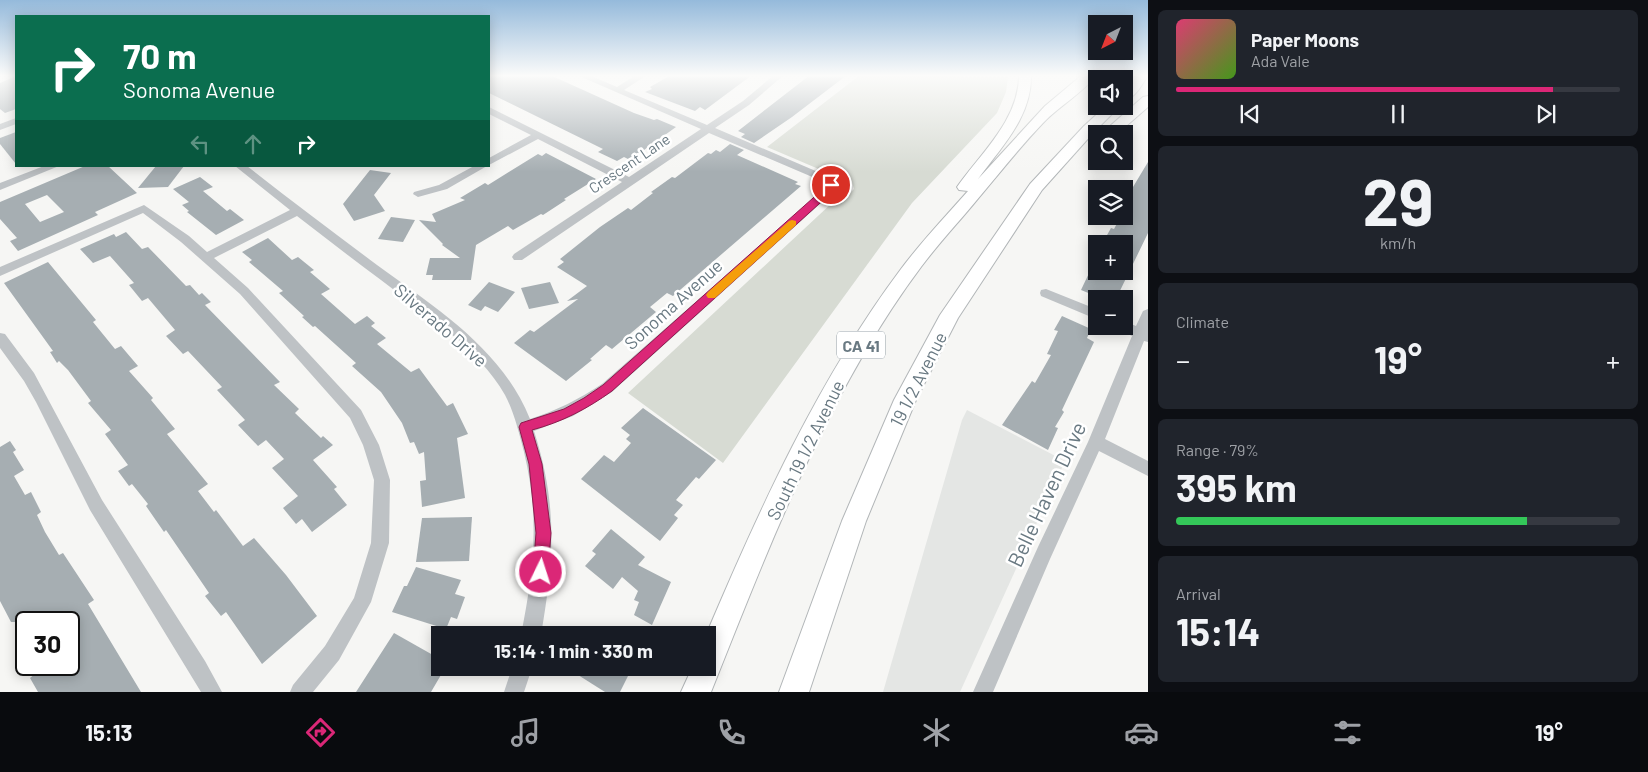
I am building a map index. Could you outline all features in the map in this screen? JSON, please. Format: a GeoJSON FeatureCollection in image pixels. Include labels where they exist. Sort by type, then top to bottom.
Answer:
{"type":"FeatureCollection","features":[{"type":"Feature","properties":{"kind":"highway"},"geometry":{"type":"LineString","coordinates":[[925,251],[972,176],[1012,122],[1021,107]]}},
{"type":"Feature","properties":{"kind":"highway","name":"South 19 1/2 Avenue"},"geometry":{"type":"LineString","coordinates":[[716,645],[791,475],[836,385],[872,326],[925,251],[1044,114],[1052,107]]}},
{"type":"Feature","properties":{"kind":"highway"},"geometry":{"type":"LineString","coordinates":[[1119,125],[1139,107]]}},
{"type":"Feature","properties":{"kind":"highway","name":"19 1/2 Avenue"},"geometry":{"type":"LineString","coordinates":[[794,692],[854,521],[905,400],[950,315],[999,246],[1036,187],[1104,115]]}},
{"type":"Feature","properties":{"kind":"highway"},"geometry":{"type":"LineString","coordinates":[[1036,187],[1088,148]]}},
{"type":"Feature","properties":{"kind":"highway"},"geometry":{"type":"LineString","coordinates":[[696,692],[703,676]]}},
{"type":"Feature","properties":{"kind":"street"},"geometry":{"type":"LineString","coordinates":[[657,107],[707,129]]}},
{"type":"Feature","properties":{"kind":"street","name":"Crescent Lane"},"geometry":{"type":"LineString","coordinates":[[518,257],[740,107]]}},
{"type":"Feature","properties":{"kind":"street"},"geometry":{"type":"LineString","coordinates":[[490,111],[629,181]]}},
{"type":"Feature","properties":{"kind":"street"},"geometry":{"type":"LineString","coordinates":[[0,127],[15,121]]}},
{"type":"Feature","properties":{"kind":"street","name":"Sonoma Avenue"},"geometry":{"type":"LineString","coordinates":[[525,427],[554,419],[588,402],[607,388],[827,192],[831,185],[822,177],[707,129]]}},
{"type":"Feature","properties":{"kind":"street"},"geometry":{"type":"LineString","coordinates":[[490,161],[538,135]]}},
{"type":"Feature","properties":{"kind":"street"},"geometry":{"type":"LineString","coordinates":[[0,187],[51,167]]}},
{"type":"Feature","properties":{"kind":"street","name":"Silverado Drive"},"geometry":{"type":"LineString","coordinates":[[241,167],[451,329],[488,363],[510,391],[525,427],[536,464],[544,533],[539,591],[533,626]]}},
{"type":"Feature","properties":{"kind":"street"},"geometry":{"type":"LineString","coordinates":[[418,194],[444,187],[480,167]]}},
{"type":"Feature","properties":{"kind":"street"},"geometry":{"type":"LineString","coordinates":[[0,272],[144,208],[185,239],[244,291],[356,414],[371,445],[382,480],[380,543],[362,602],[332,653],[300,692]]}},
{"type":"Feature","properties":{"kind":"street"},"geometry":{"type":"LineString","coordinates":[[206,257],[297,211]]}},
{"type":"Feature","properties":{"kind":"street"},"geometry":{"type":"LineString","coordinates":[[1046,292],[1088,310]]}},
{"type":"Feature","properties":{"kind":"street","name":"Belle Haven Drive"},"geometry":{"type":"LineString","coordinates":[[983,692],[1044,553],[1144,335],[1148,314]]}},
{"type":"Feature","properties":{"kind":"street"},"geometry":{"type":"LineString","coordinates":[[0,338],[10,349],[42,399],[53,424],[96,505],[212,692]]}},
{"type":"Feature","properties":{"kind":"street"},"geometry":{"type":"LineString","coordinates":[[1096,442],[1148,469]]}},
{"type":"Feature","properties":{"kind":"street"},"geometry":{"type":"LineString","coordinates":[[514,692],[519,676]]}},
{"type":"Feature","properties":{"kind":"shaded area"},"geometry":{"type":"Polygon","coordinates":[[[818,107],[999,107],[997,113],[912,203],[723,463],[628,393],[833,202],[849,194],[854,189],[852,182],[845,175],[821,170],[767,147],[818,107]]]}},
{"type":"Feature","properties":{"kind":"shaded area"},"geometry":{"type":"Polygon","coordinates":[[[967,410],[1065,461],[960,692],[883,692],[962,420],[967,410]]]}},
{"type":"Feature","properties":{"kind":"building"},"geometry":{"type":"Polygon","coordinates":[[[0,107],[15,107],[15,109],[5,113],[0,107]]]}},
{"type":"Feature","properties":{"kind":"building"},"geometry":{"type":"Polygon","coordinates":[[[518,107],[621,107],[676,127],[628,159],[624,157],[617,161],[598,152],[603,149],[518,107]]]}},
{"type":"Feature","properties":{"kind":"building"},"geometry":{"type":"Polygon","coordinates":[[[685,107],[700,107],[695,111],[685,107]]]}},
{"type":"Feature","properties":{"kind":"building"},"geometry":{"type":"Polygon","coordinates":[[[768,107],[805,107],[754,143],[741,137],[745,134],[738,131],[768,107]]]}},
{"type":"Feature","properties":{"kind":"building"},"geometry":{"type":"Polygon","coordinates":[[[15,132],[15,163],[0,144],[0,138],[15,132]]]}},
{"type":"Feature","properties":{"kind":"building"},"geometry":{"type":"Polygon","coordinates":[[[730,144],[744,150],[737,155],[798,182],[795,184],[801,186],[673,296],[667,293],[650,307],[656,312],[612,349],[606,345],[590,359],[592,360],[566,381],[514,343],[530,330],[534,332],[578,299],[567,301],[587,286],[557,267],[564,262],[560,259],[600,227],[628,208],[631,210],[672,177],[675,178],[708,153],[711,154],[716,150],[720,152],[730,144]]]}},
{"type":"Feature","properties":{"kind":"building"},"geometry":{"type":"Polygon","coordinates":[[[546,153],[596,179],[543,215],[541,214],[513,230],[508,226],[476,245],[471,280],[432,280],[433,275],[426,275],[430,258],[460,258],[442,245],[419,220],[436,222],[432,214],[465,200],[460,198],[485,183],[488,185],[538,154],[542,156],[546,153]]]}},
{"type":"Feature","properties":{"kind":"building"},"geometry":{"type":"Polygon","coordinates":[[[1148,162],[1148,233],[1133,264],[1133,235],[1107,235],[1111,228],[1114,229],[1116,225],[1133,225],[1133,187],[1148,162]]]}},
{"type":"Feature","properties":{"kind":"building"},"geometry":{"type":"Polygon","coordinates":[[[83,167],[109,167],[137,193],[95,212],[98,215],[18,251],[10,241],[17,238],[0,219],[0,202],[83,167]],[[47,195],[25,204],[40,222],[64,212],[47,195]]]}},
{"type":"Feature","properties":{"kind":"building"},"geometry":{"type":"Polygon","coordinates":[[[155,167],[183,167],[168,187],[138,188],[155,167]]]}},
{"type":"Feature","properties":{"kind":"building"},"geometry":{"type":"Polygon","coordinates":[[[370,170],[391,173],[374,195],[385,211],[354,221],[343,204],[370,170]]]}},
{"type":"Feature","properties":{"kind":"building"},"geometry":{"type":"Polygon","coordinates":[[[200,177],[213,187],[203,191],[227,211],[230,209],[244,220],[216,235],[187,212],[189,211],[182,205],[189,202],[173,189],[200,177]]]}},
{"type":"Feature","properties":{"kind":"building"},"geometry":{"type":"Polygon","coordinates":[[[391,217],[415,220],[403,242],[378,239],[391,217]]]}},
{"type":"Feature","properties":{"kind":"building"},"geometry":{"type":"Polygon","coordinates":[[[126,232],[142,249],[148,247],[186,286],[190,285],[199,295],[202,293],[211,302],[205,305],[280,382],[274,385],[299,409],[295,413],[321,438],[323,436],[333,445],[313,460],[337,487],[334,489],[347,505],[312,532],[302,519],[296,524],[283,508],[298,496],[272,468],[284,459],[266,440],[258,446],[238,425],[245,420],[217,390],[222,387],[188,351],[183,354],[166,336],[175,330],[148,298],[142,301],[129,285],[134,283],[110,256],[93,263],[80,249],[114,234],[116,237],[126,232]]]}},
{"type":"Feature","properties":{"kind":"building"},"geometry":{"type":"Polygon","coordinates":[[[268,238],[292,260],[298,257],[314,270],[310,272],[330,289],[321,294],[355,324],[367,316],[375,323],[371,326],[386,338],[377,344],[411,372],[419,368],[447,406],[453,403],[468,434],[457,438],[465,498],[422,507],[420,481],[426,480],[424,452],[419,454],[414,442],[410,443],[402,423],[381,392],[352,366],[356,363],[315,326],[313,327],[302,317],[304,316],[279,293],[283,291],[249,262],[252,260],[242,252],[268,238]]]}},
{"type":"Feature","properties":{"kind":"building"},"geometry":{"type":"Polygon","coordinates":[[[48,262],[96,320],[93,322],[115,349],[121,346],[138,366],[129,371],[153,398],[151,400],[175,429],[167,434],[208,484],[198,491],[214,512],[216,510],[243,546],[254,538],[286,575],[317,616],[262,664],[226,612],[221,616],[205,596],[209,593],[166,530],[164,532],[146,506],[148,504],[132,484],[129,486],[118,471],[128,465],[105,434],[111,430],[88,403],[91,401],[68,370],[59,361],[57,363],[50,352],[53,351],[4,283],[48,262]]]}},
{"type":"Feature","properties":{"kind":"building"},"geometry":{"type":"Polygon","coordinates":[[[1088,275],[1088,280],[1125,280],[1120,290],[1088,290],[1088,293],[1081,290],[1088,275]]]}},
{"type":"Feature","properties":{"kind":"building"},"geometry":{"type":"Polygon","coordinates":[[[489,282],[515,292],[498,312],[485,306],[481,311],[468,305],[489,282]]]}},
{"type":"Feature","properties":{"kind":"building"},"geometry":{"type":"Polygon","coordinates":[[[550,282],[559,303],[529,309],[521,288],[550,282]]]}},
{"type":"Feature","properties":{"kind":"building"},"geometry":{"type":"Polygon","coordinates":[[[1062,316],[1088,328],[1087,338],[1094,342],[1062,410],[1064,412],[1055,427],[1058,428],[1048,450],[1002,425],[1032,381],[1035,383],[1051,355],[1047,354],[1058,331],[1054,330],[1062,316]]]}},
{"type":"Feature","properties":{"kind":"building"},"geometry":{"type":"Polygon","coordinates":[[[643,408],[716,460],[699,479],[696,477],[676,500],[683,505],[674,515],[678,518],[660,541],[581,479],[604,455],[614,462],[631,443],[626,439],[630,435],[621,428],[643,408]]]}},
{"type":"Feature","properties":{"kind":"building"},"geometry":{"type":"Polygon","coordinates":[[[10,441],[16,450],[13,452],[24,470],[14,476],[25,495],[31,492],[41,512],[37,515],[45,532],[59,555],[63,553],[94,600],[88,604],[141,692],[38,692],[30,678],[32,676],[80,676],[80,611],[15,611],[15,622],[11,622],[0,601],[0,447],[10,441]]]}},
{"type":"Feature","properties":{"kind":"building"},"geometry":{"type":"Polygon","coordinates":[[[472,517],[469,561],[416,562],[422,518],[472,517]]]}},
{"type":"Feature","properties":{"kind":"building"},"geometry":{"type":"Polygon","coordinates":[[[611,529],[645,557],[638,565],[671,582],[652,625],[634,615],[639,602],[634,600],[638,591],[622,577],[613,589],[585,566],[596,554],[592,551],[611,529]]]}},
{"type":"Feature","properties":{"kind":"building"},"geometry":{"type":"Polygon","coordinates":[[[416,567],[461,580],[455,594],[465,597],[457,619],[451,617],[447,626],[436,626],[392,612],[404,586],[407,586],[416,567]]]}},
{"type":"Feature","properties":{"kind":"building"},"geometry":{"type":"Polygon","coordinates":[[[394,633],[431,654],[431,676],[440,676],[431,692],[356,692],[394,633]]]}},
{"type":"Feature","properties":{"kind":"building"},"geometry":{"type":"Polygon","coordinates":[[[580,676],[628,676],[620,692],[605,692],[580,676]]]}},
{"type":"Feature","properties":{"kind":"slow traffic"},"geometry":{"type":"LineString","coordinates":[[711,295],[792,223]]}},
{"type":"Feature","properties":{"kind":"route"},"geometry":{"type":"LineString","coordinates":[[541,572],[544,533],[536,464],[525,427],[554,419],[588,402],[607,388],[827,192],[831,185]]}}]}
